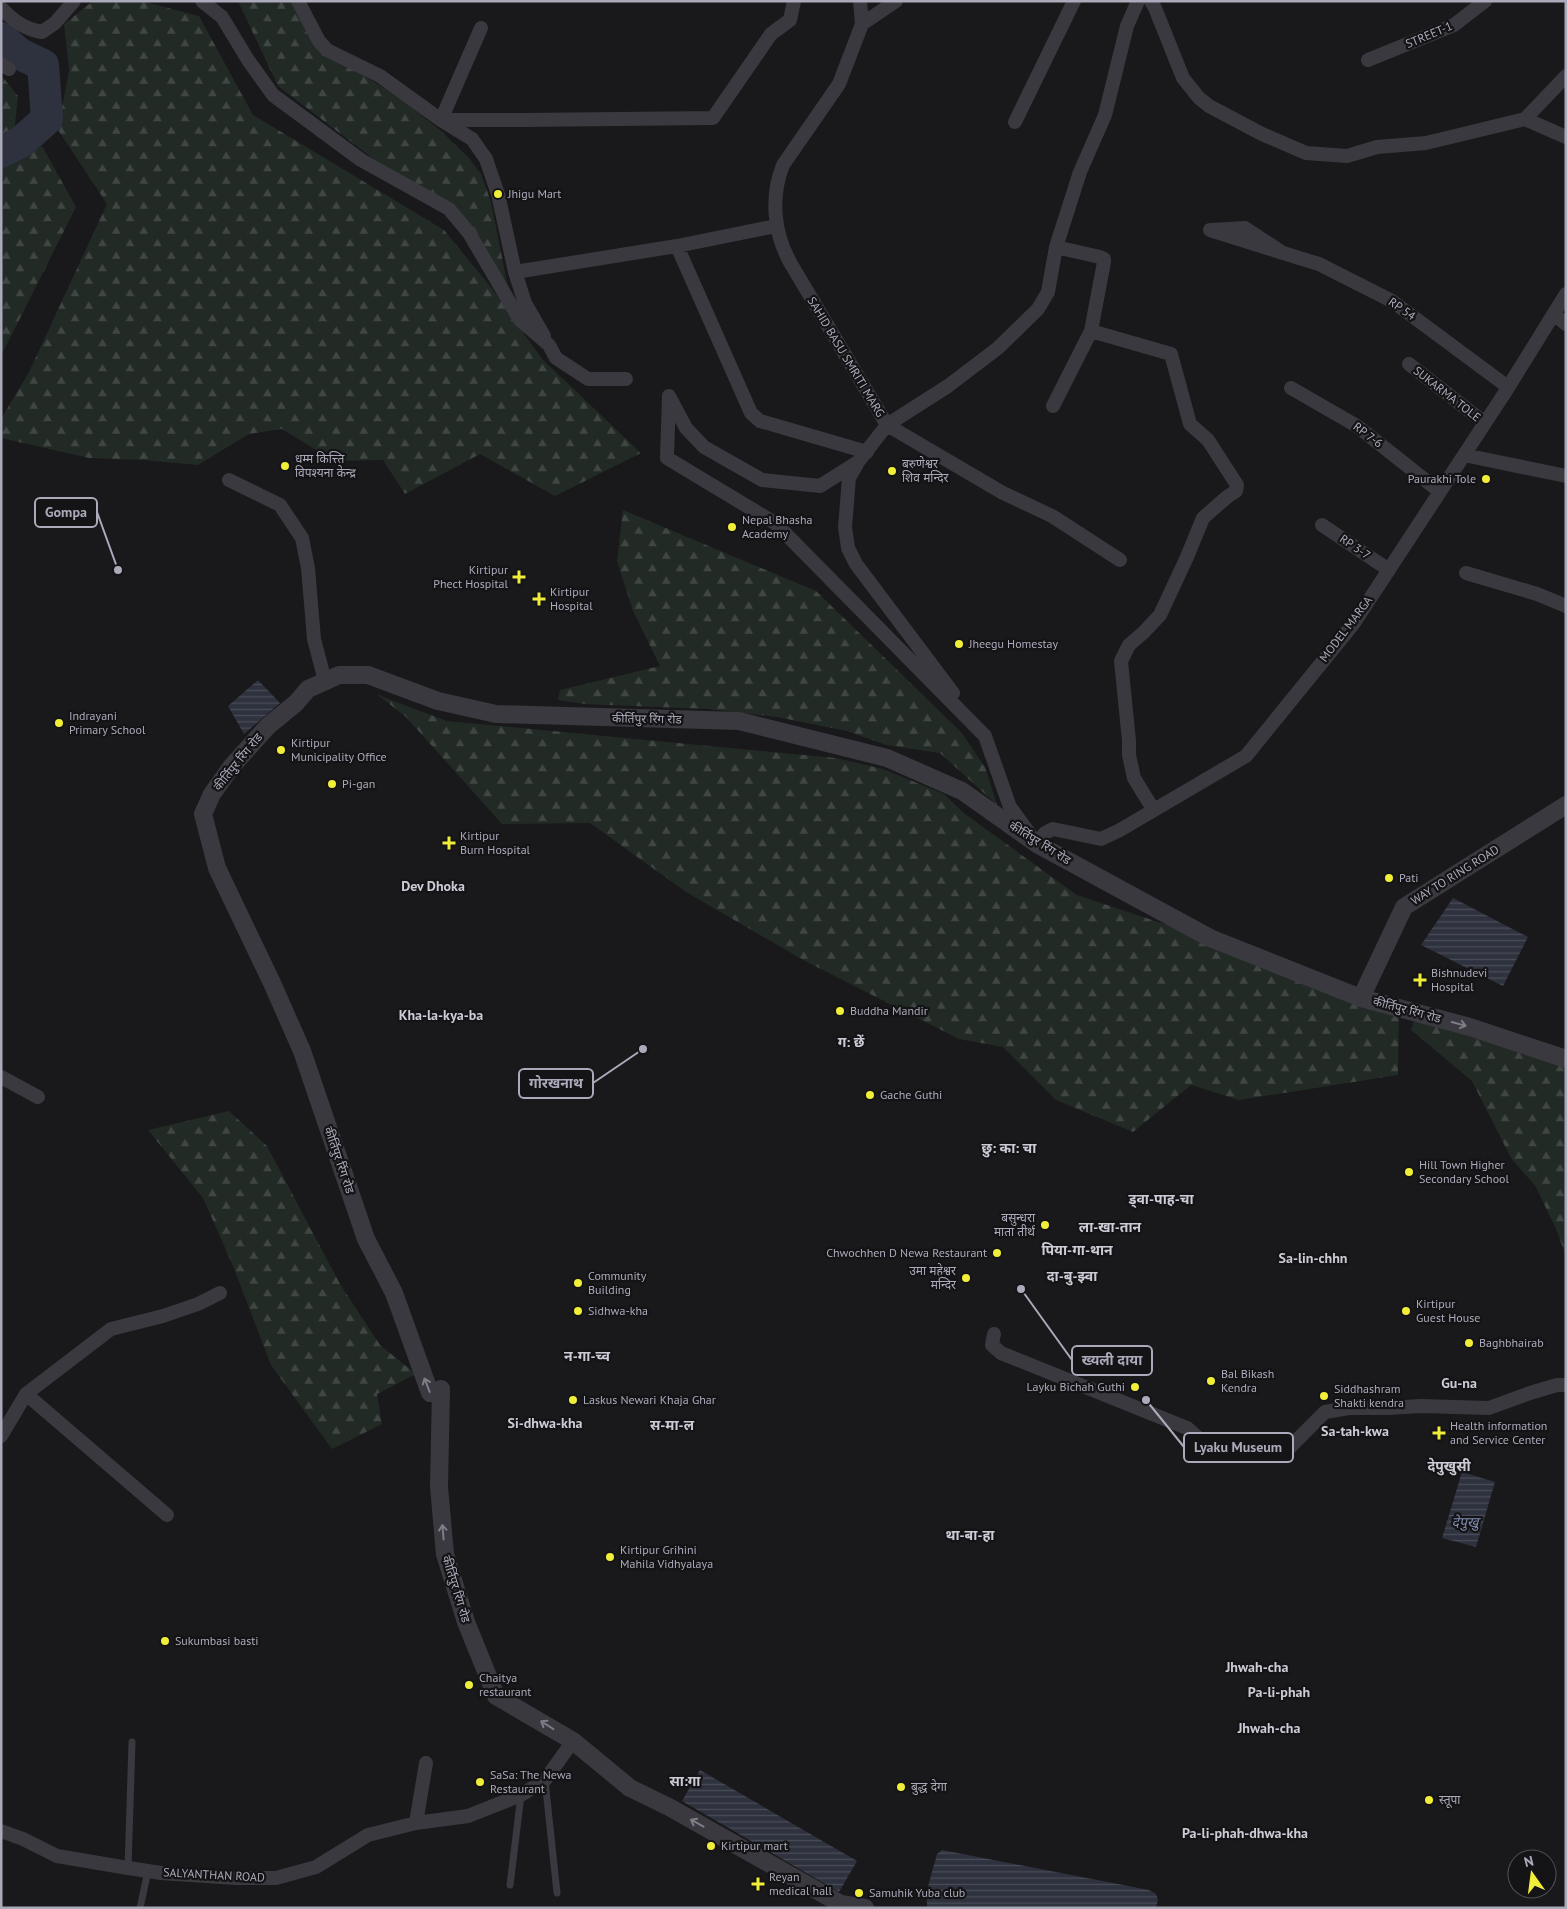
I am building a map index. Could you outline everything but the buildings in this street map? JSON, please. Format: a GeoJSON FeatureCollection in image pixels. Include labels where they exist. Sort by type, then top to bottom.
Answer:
{"type":"FeatureCollection","features":[{"type":"Feature","properties":{"kind":"street"},"geometry":{"type":"LineString","coordinates":[[1,8],[13,21],[29,30],[42,32],[56,23],[74,1]]}},
{"type":"Feature","properties":{"kind":"street"},"geometry":{"type":"LineString","coordinates":[[202,1],[222,17],[248,60],[273,94],[361,160],[449,209],[469,233],[520,320],[549,345]]}},
{"type":"Feature","properties":{"kind":"street"},"geometry":{"type":"LineString","coordinates":[[298,1],[319,41],[327,50],[380,76],[441,120],[472,139],[486,159],[498,194],[515,272],[525,303],[556,358],[588,380],[626,379]]}},
{"type":"Feature","properties":{"kind":"street"},"geometry":{"type":"LineString","coordinates":[[441,120],[712,118],[771,34],[790,20],[794,1]]}},
{"type":"Feature","properties":{"kind":"street","name":"SAHID BASU SMRITI MARG"},"geometry":{"type":"LineString","coordinates":[[860,1],[862,24],[839,84],[783,165],[778,179],[776,226],[782,249],[887,425],[862,457],[820,486],[762,480],[704,447],[686,428],[670,396],[667,458],[775,523],[985,736],[1010,807],[1037,844]]}},
{"type":"Feature","properties":{"kind":"street"},"geometry":{"type":"LineString","coordinates":[[862,24],[896,1]]}},
{"type":"Feature","properties":{"kind":"street"},"geometry":{"type":"LineString","coordinates":[[1015,122],[1074,1]]}},
{"type":"Feature","properties":{"kind":"street"},"geometry":{"type":"LineString","coordinates":[[1120,560],[1052,516],[1003,493],[887,425],[948,386],[998,348],[1038,309],[1048,292],[1056,247],[1080,172],[1106,115],[1127,26],[1138,1]]}},
{"type":"Feature","properties":{"kind":"street"},"geometry":{"type":"LineString","coordinates":[[1151,1],[1183,78],[1199,98],[1209,106],[1262,134],[1306,153],[1346,156],[1376,147],[1426,143],[1525,119],[1566,76]]}},
{"type":"Feature","properties":{"kind":"street","name":"STREET-1"},"geometry":{"type":"LineString","coordinates":[[1368,60],[1454,25],[1485,1]]}},
{"type":"Feature","properties":{"kind":"street"},"geometry":{"type":"LineString","coordinates":[[441,120],[481,28]]}},
{"type":"Feature","properties":{"kind":"street"},"geometry":{"type":"LineString","coordinates":[[1525,119],[1566,137]]}},
{"type":"Feature","properties":{"kind":"street"},"geometry":{"type":"LineString","coordinates":[[515,272],[677,246],[776,226]]}},
{"type":"Feature","properties":{"kind":"street"},"geometry":{"type":"LineString","coordinates":[[677,246],[751,413],[760,421],[862,457],[849,478],[845,527],[848,548],[856,564],[985,736]]}},
{"type":"Feature","properties":{"kind":"street"},"geometry":{"type":"LineString","coordinates":[[1053,406],[1091,331],[1104,259],[1056,247]]}},
{"type":"Feature","properties":{"kind":"street","name":"RP 54"},"geometry":{"type":"LineString","coordinates":[[1283,253],[1320,264],[1392,301],[1508,387]]}},
{"type":"Feature","properties":{"kind":"street","name":"MODEL MARGA"},"geometry":{"type":"LineString","coordinates":[[1037,844],[1045,833],[1052,829],[1101,839],[1120,830],[1246,756],[1354,623],[1439,491],[1464,456],[1566,294]]}},
{"type":"Feature","properties":{"kind":"street"},"geometry":{"type":"LineString","coordinates":[[1554,314],[1566,324]]}},
{"type":"Feature","properties":{"kind":"street"},"geometry":{"type":"LineString","coordinates":[[1091,331],[1171,354],[1190,424],[1208,440],[1238,485],[1236,492],[1227,497],[1204,518],[1188,557],[1160,615],[1129,645],[1121,661],[1129,741],[1128,755],[1134,778],[1153,809]]}},
{"type":"Feature","properties":{"kind":"street","name":"SUKARMA TOLE"},"geometry":{"type":"LineString","coordinates":[[1409,364],[1484,423]]}},
{"type":"Feature","properties":{"kind":"street","name":"RP 7-6"},"geometry":{"type":"LineString","coordinates":[[1291,388],[1357,426],[1439,491]]}},
{"type":"Feature","properties":{"kind":"street"},"geometry":{"type":"LineString","coordinates":[[1464,456],[1566,476]]}},
{"type":"Feature","properties":{"kind":"street"},"geometry":{"type":"LineString","coordinates":[[229,480],[280,505],[302,538],[308,568],[314,639],[325,681]]}},
{"type":"Feature","properties":{"kind":"street","name":"RP 3-7"},"geometry":{"type":"LineString","coordinates":[[1322,525],[1388,570]]}},
{"type":"Feature","properties":{"kind":"street"},"geometry":{"type":"LineString","coordinates":[[1466,573],[1537,594],[1566,606]]}},
{"type":"Feature","properties":{"kind":"street","name":"कीर्तिपुर रिंग रोड"},"geometry":{"type":"LineString","coordinates":[[865,1908],[841,1906],[670,1807],[630,1788],[573,1742],[496,1696],[466,1622],[445,1554],[439,1487],[441,1389],[430,1393],[394,1293],[366,1238],[302,1051],[217,868],[203,814],[212,794],[232,766],[268,726],[296,703],[308,689],[339,675],[368,674],[438,701],[496,714],[739,722],[887,758],[962,791],[1037,844],[1210,938],[1361,998],[1470,1027],[1566,1059]]}},
{"type":"Feature","properties":{"kind":"street","name":"WAY TO RING ROAD"},"geometry":{"type":"LineString","coordinates":[[1361,998],[1404,907],[1566,805]]}},
{"type":"Feature","properties":{"kind":"street"},"geometry":{"type":"LineString","coordinates":[[1,1077],[38,1097]]}},
{"type":"Feature","properties":{"kind":"street"},"geometry":{"type":"LineString","coordinates":[[1,1436],[26,1394],[111,1329],[163,1316],[198,1304],[220,1293]]}},
{"type":"Feature","properties":{"kind":"street"},"geometry":{"type":"LineString","coordinates":[[994,1334],[992,1345],[1001,1353],[1187,1428],[1206,1445],[1290,1448],[1325,1412],[1349,1408],[1421,1406],[1489,1408],[1530,1393],[1557,1385],[1566,1385]]}},
{"type":"Feature","properties":{"kind":"street"},"geometry":{"type":"LineString","coordinates":[[26,1394],[167,1515]]}},
{"type":"Feature","properties":{"kind":"street","name":"SALYANTHAN ROAD"},"geometry":{"type":"LineString","coordinates":[[1,1831],[23,1839],[58,1856],[128,1868],[236,1878],[276,1878],[316,1866],[368,1836],[416,1823],[468,1816],[521,1795],[545,1780],[573,1742]]}},
{"type":"Feature","properties":{"kind":"street"},"geometry":{"type":"LineString","coordinates":[[416,1823],[426,1764]]}},
{"type":"Feature","properties":{"kind":"lane"},"geometry":{"type":"LineString","coordinates":[[128,1868],[132,1742]]}},
{"type":"Feature","properties":{"kind":"lane"},"geometry":{"type":"LineString","coordinates":[[545,1780],[557,1892]]}},
{"type":"Feature","properties":{"kind":"lane"},"geometry":{"type":"LineString","coordinates":[[510,1885],[521,1795]]}},
{"type":"Feature","properties":{"kind":"lane"},"geometry":{"type":"LineString","coordinates":[[140,1908],[148,1871]]}},
{"type":"Feature","properties":{"kind":"green space"},"geometry":{"type":"Polygon","coordinates":[[[93,1],[142,1],[199,16],[253,115],[444,230],[490,286],[542,359],[641,453],[555,496],[480,454],[405,494],[383,460],[334,461],[282,429],[249,434],[198,465],[89,458],[1,438],[1,419],[29,372],[107,204],[58,130],[69,70],[64,24],[93,1]]]}},
{"type":"Feature","properties":{"kind":"green space"},"geometry":{"type":"Polygon","coordinates":[[[238,1],[290,1],[320,49],[400,98],[441,131],[469,158],[481,174],[491,202],[507,283],[486,264],[442,205],[388,170],[278,86],[238,1]]]}},
{"type":"Feature","properties":{"kind":"green space"},"geometry":{"type":"Polygon","coordinates":[[[1,75],[18,96],[13,142],[1,148],[1,75]]]}},
{"type":"Feature","properties":{"kind":"green space"},"geometry":{"type":"Polygon","coordinates":[[[42,146],[76,207],[1,356],[1,167],[42,146]]]}},
{"type":"Feature","properties":{"kind":"green space"},"geometry":{"type":"Polygon","coordinates":[[[623,510],[816,591],[961,732],[985,767],[997,805],[940,753],[886,745],[847,731],[777,717],[708,709],[584,704],[558,700],[560,690],[660,666],[633,611],[617,561],[623,510]]]}},
{"type":"Feature","properties":{"kind":"green space"},"geometry":{"type":"Polygon","coordinates":[[[378,695],[447,721],[836,758],[883,769],[944,794],[965,814],[1077,895],[1399,1002],[1398,1075],[1239,1100],[1191,1085],[1133,1132],[1056,1100],[1003,1047],[959,1039],[805,961],[686,892],[590,823],[502,824],[406,717],[378,695]]]}},
{"type":"Feature","properties":{"kind":"green space"},"geometry":{"type":"Polygon","coordinates":[[[1417,1010],[1511,1032],[1566,1052],[1566,1256],[1556,1229],[1536,1187],[1511,1158],[1472,1081],[1411,1030],[1417,1010]]]}},
{"type":"Feature","properties":{"kind":"green space"},"geometry":{"type":"Polygon","coordinates":[[[229,1111],[267,1146],[340,1284],[380,1345],[416,1374],[377,1394],[382,1424],[332,1449],[271,1365],[233,1266],[203,1198],[148,1130],[229,1111]]]}},
{"type":"Feature","properties":{"kind":"water"},"geometry":{"type":"Polygon","coordinates":[[[258,680],[280,703],[244,734],[228,706],[258,680]]]}},
{"type":"Feature","properties":{"kind":"water"},"geometry":{"type":"Polygon","coordinates":[[[1453,898],[1528,937],[1503,986],[1421,945],[1453,898]]]}},
{"type":"Feature","properties":{"kind":"water","name":"देपुखु"},"geometry":{"type":"Polygon","coordinates":[[[1462,1472],[1495,1482],[1476,1547],[1442,1538],[1462,1472]]]}},
{"type":"Feature","properties":{"kind":"water"},"geometry":{"type":"Polygon","coordinates":[[[700,1770],[857,1861],[839,1892],[682,1801],[700,1770]]]}},
{"type":"Feature","properties":{"kind":"water"},"geometry":{"type":"Polygon","coordinates":[[[942,1850],[1149,1890],[1156,1894],[1158,1900],[1156,1908],[928,1908],[927,1896],[930,1881],[937,1854],[942,1850]]]}},
{"type":"Feature","properties":{"kind":"waterway"},"geometry":{"type":"LineString","coordinates":[[1,38],[20,54],[43,65],[47,119],[21,142],[1,152]]}},
{"type":"Feature","properties":{"kind":"place","name":"Jhigu Mart"},"geometry":{"type":"Point","coordinates":[498,194]}},
{"type":"Feature","properties":{"kind":"place","name":"धम्म कित्त्ति विपश्यना केन्द्र"},"geometry":{"type":"Point","coordinates":[285,466]}},
{"type":"Feature","properties":{"kind":"place","name":"बरुणेश्वर शिव मन्दिर"},"geometry":{"type":"Point","coordinates":[892,471]}},
{"type":"Feature","properties":{"kind":"place","name":"Paurakhi Tole"},"geometry":{"type":"Point","coordinates":[1486,479]}},
{"type":"Feature","properties":{"kind":"place","name":"Nepal Bhasha Academy"},"geometry":{"type":"Point","coordinates":[732,527]}},
{"type":"Feature","properties":{"kind":"place","name":"Gompa"},"geometry":{"type":"Point","coordinates":[118,570]}},
{"type":"Feature","properties":{"kind":"place","name":"Kirtipur Phect Hospital"},"geometry":{"type":"Point","coordinates":[519,577]}},
{"type":"Feature","properties":{"kind":"place","name":"Kirtipur Hospital"},"geometry":{"type":"Point","coordinates":[539,599]}},
{"type":"Feature","properties":{"kind":"place","name":"Jheegu Homestay"},"geometry":{"type":"Point","coordinates":[959,644]}},
{"type":"Feature","properties":{"kind":"place","name":"Indrayani Primary School"},"geometry":{"type":"Point","coordinates":[59,723]}},
{"type":"Feature","properties":{"kind":"place","name":"Kirtipur Municipality Office"},"geometry":{"type":"Point","coordinates":[281,750]}},
{"type":"Feature","properties":{"kind":"place","name":"Pi-gan"},"geometry":{"type":"Point","coordinates":[332,784]}},
{"type":"Feature","properties":{"kind":"place","name":"Kirtipur Burn Hospital"},"geometry":{"type":"Point","coordinates":[449,843]}},
{"type":"Feature","properties":{"kind":"place","name":"Pati"},"geometry":{"type":"Point","coordinates":[1389,878]}},
{"type":"Feature","properties":{"kind":"place","name":"Bishnudevi Hospital"},"geometry":{"type":"Point","coordinates":[1420,980]}},
{"type":"Feature","properties":{"kind":"place","name":"Buddha Mandir"},"geometry":{"type":"Point","coordinates":[840,1011]}},
{"type":"Feature","properties":{"kind":"place","name":"गोरखनाथ"},"geometry":{"type":"Point","coordinates":[643,1049]}},
{"type":"Feature","properties":{"kind":"place","name":"Gache Guthi"},"geometry":{"type":"Point","coordinates":[870,1095]}},
{"type":"Feature","properties":{"kind":"place","name":"Hill Town Higher Secondary School"},"geometry":{"type":"Point","coordinates":[1409,1172]}},
{"type":"Feature","properties":{"kind":"place","name":"बसुन्धरा माता तीर्थ"},"geometry":{"type":"Point","coordinates":[1045,1225]}},
{"type":"Feature","properties":{"kind":"place","name":"Chwochhen D Newa Restaurant"},"geometry":{"type":"Point","coordinates":[997,1253]}},
{"type":"Feature","properties":{"kind":"place","name":"उमा महेश्वर मन्दिर"},"geometry":{"type":"Point","coordinates":[966,1278]}},
{"type":"Feature","properties":{"kind":"place","name":"Community Building"},"geometry":{"type":"Point","coordinates":[578,1283]}},
{"type":"Feature","properties":{"kind":"place","name":"ख्यली दाया"},"geometry":{"type":"Point","coordinates":[1021,1289]}},
{"type":"Feature","properties":{"kind":"place","name":"Sidhwa-kha"},"geometry":{"type":"Point","coordinates":[578,1311]}},
{"type":"Feature","properties":{"kind":"place","name":"Kirtipur Guest House"},"geometry":{"type":"Point","coordinates":[1406,1311]}},
{"type":"Feature","properties":{"kind":"place","name":"Baghbhairab"},"geometry":{"type":"Point","coordinates":[1469,1343]}},
{"type":"Feature","properties":{"kind":"place","name":"Bal Bikash Kendra"},"geometry":{"type":"Point","coordinates":[1211,1381]}},
{"type":"Feature","properties":{"kind":"place","name":"Layku Bichah Guthi"},"geometry":{"type":"Point","coordinates":[1135,1387]}},
{"type":"Feature","properties":{"kind":"place","name":"Siddhashram Shakti kendra"},"geometry":{"type":"Point","coordinates":[1324,1396]}},
{"type":"Feature","properties":{"kind":"place","name":"Laskus Newari Khaja Ghar"},"geometry":{"type":"Point","coordinates":[573,1400]}},
{"type":"Feature","properties":{"kind":"place","name":"Lyaku Museum"},"geometry":{"type":"Point","coordinates":[1146,1400]}},
{"type":"Feature","properties":{"kind":"place","name":"Health information and Service Center"},"geometry":{"type":"Point","coordinates":[1439,1433]}},
{"type":"Feature","properties":{"kind":"place","name":"Kirtipur Grihini Mahila Vidhyalaya"},"geometry":{"type":"Point","coordinates":[610,1557]}},
{"type":"Feature","properties":{"kind":"place","name":"Sukumbasi basti"},"geometry":{"type":"Point","coordinates":[165,1641]}},
{"type":"Feature","properties":{"kind":"place","name":"Chaitya restaurant"},"geometry":{"type":"Point","coordinates":[469,1685]}},
{"type":"Feature","properties":{"kind":"place","name":"SaSa: The Newa Restaurant"},"geometry":{"type":"Point","coordinates":[480,1782]}},
{"type":"Feature","properties":{"kind":"place","name":"बुद्ध देगा"},"geometry":{"type":"Point","coordinates":[901,1787]}},
{"type":"Feature","properties":{"kind":"place","name":"स्तूपा"},"geometry":{"type":"Point","coordinates":[1429,1800]}},
{"type":"Feature","properties":{"kind":"place","name":"Kirtipur mart"},"geometry":{"type":"Point","coordinates":[711,1846]}},
{"type":"Feature","properties":{"kind":"place","name":"Reyan medical hall"},"geometry":{"type":"Point","coordinates":[758,1884]}},
{"type":"Feature","properties":{"kind":"place","name":"Samuhik Yuba club"},"geometry":{"type":"Point","coordinates":[859,1893]}},
{"type":"Feature","properties":{"kind":"district","name":"Dev Dhoka"},"geometry":{"type":"Point","coordinates":[433,886]}},
{"type":"Feature","properties":{"kind":"district","name":"Kha-la-kya-ba"},"geometry":{"type":"Point","coordinates":[441,1015]}},
{"type":"Feature","properties":{"kind":"district","name":"ग: छें"},"geometry":{"type":"Point","coordinates":[851,1042]}},
{"type":"Feature","properties":{"kind":"district","name":"छु: का: चा"},"geometry":{"type":"Point","coordinates":[1009,1148]}},
{"type":"Feature","properties":{"kind":"district","name":"ड्वा-पाह-चा"},"geometry":{"type":"Point","coordinates":[1161,1199]}},
{"type":"Feature","properties":{"kind":"district","name":"ला-खा-तान"},"geometry":{"type":"Point","coordinates":[1110,1227]}},
{"type":"Feature","properties":{"kind":"district","name":"पिया-गा-थान"},"geometry":{"type":"Point","coordinates":[1077,1250]}},
{"type":"Feature","properties":{"kind":"district","name":"Sa-lin-chhn"},"geometry":{"type":"Point","coordinates":[1313,1258]}},
{"type":"Feature","properties":{"kind":"district","name":"दा-बु-झ्वा"},"geometry":{"type":"Point","coordinates":[1072,1276]}},
{"type":"Feature","properties":{"kind":"district","name":"न-गा-च्व"},"geometry":{"type":"Point","coordinates":[587,1356]}},
{"type":"Feature","properties":{"kind":"district","name":"Gu-na"},"geometry":{"type":"Point","coordinates":[1459,1383]}},
{"type":"Feature","properties":{"kind":"district","name":"Si-dhwa-kha"},"geometry":{"type":"Point","coordinates":[545,1423]}},
{"type":"Feature","properties":{"kind":"district","name":"स-मा-ल"},"geometry":{"type":"Point","coordinates":[672,1425]}},
{"type":"Feature","properties":{"kind":"district","name":"Sa-tah-kwa"},"geometry":{"type":"Point","coordinates":[1355,1431]}},
{"type":"Feature","properties":{"kind":"district","name":"देपुखुसी"},"geometry":{"type":"Point","coordinates":[1449,1466]}},
{"type":"Feature","properties":{"kind":"district","name":"था-बा-हा"},"geometry":{"type":"Point","coordinates":[970,1535]}},
{"type":"Feature","properties":{"kind":"district","name":"Jhwah-cha"},"geometry":{"type":"Point","coordinates":[1257,1667]}},
{"type":"Feature","properties":{"kind":"district","name":"Pa-li-phah"},"geometry":{"type":"Point","coordinates":[1279,1692]}},
{"type":"Feature","properties":{"kind":"district","name":"Jhwah-cha"},"geometry":{"type":"Point","coordinates":[1269,1728]}},
{"type":"Feature","properties":{"kind":"district","name":"सा:गा"},"geometry":{"type":"Point","coordinates":[685,1781]}},
{"type":"Feature","properties":{"kind":"district","name":"Pa-li-phah-dhwa-kha"},"geometry":{"type":"Point","coordinates":[1245,1833]}}]}
